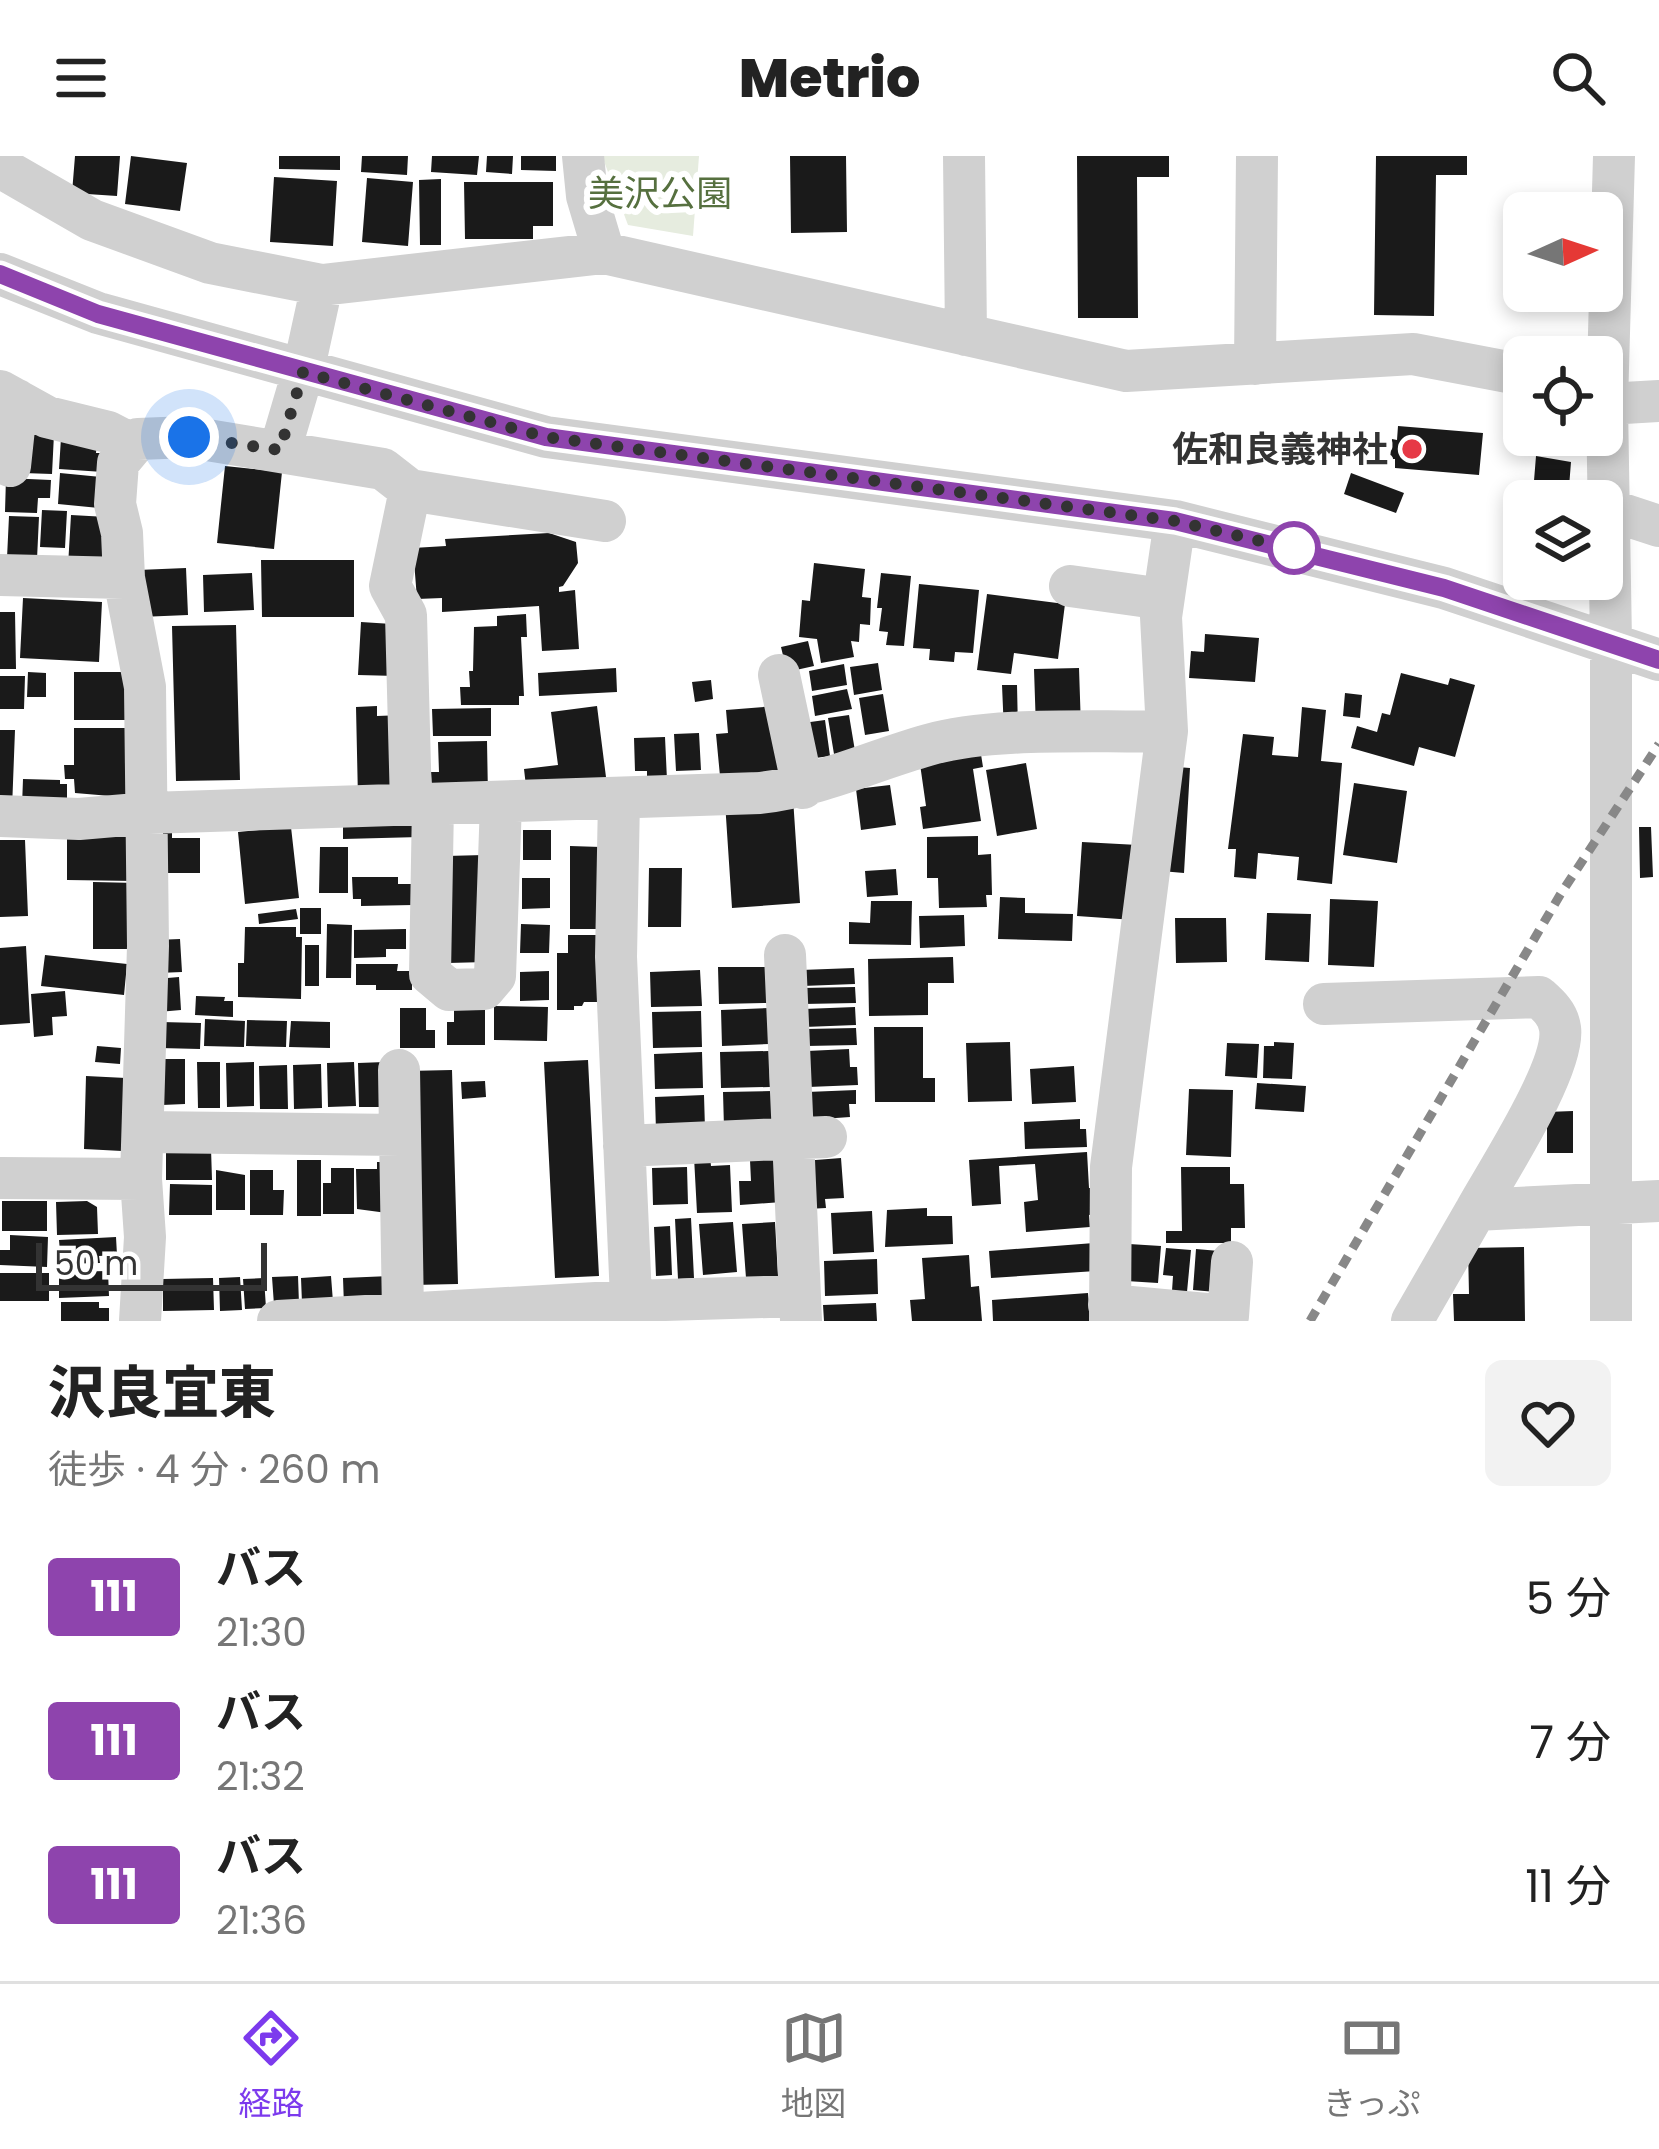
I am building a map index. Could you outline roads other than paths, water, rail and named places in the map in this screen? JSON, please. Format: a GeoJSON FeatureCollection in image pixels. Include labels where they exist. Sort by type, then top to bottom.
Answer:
{"type":"FeatureCollection","features":[{"type":"Feature","properties":{"kind":"street"},"geometry":{"type":"LineString","coordinates":[[583,156],[587,196],[604,254]]}},
{"type":"Feature","properties":{"kind":"street"},"geometry":{"type":"LineString","coordinates":[[964,156],[966,334]]}},
{"type":"Feature","properties":{"kind":"street"},"geometry":{"type":"LineString","coordinates":[[1256,364],[1257,156]]}},
{"type":"Feature","properties":{"kind":"street"},"geometry":{"type":"LineString","coordinates":[[1607,336],[1614,156]]}},
{"type":"Feature","properties":{"kind":"street"},"geometry":{"type":"LineString","coordinates":[[0,167],[92,220],[210,262],[322,285],[604,254],[1126,371],[1413,354],[1503,371]]}},
{"type":"Feature","properties":{"kind":"street"},"geometry":{"type":"LineString","coordinates":[[0,274],[98,314],[546,437],[1175,521],[1444,588],[1659,660]]}},
{"type":"Feature","properties":{"kind":"street"},"geometry":{"type":"LineString","coordinates":[[280,450],[322,285]]}},
{"type":"Feature","properties":{"kind":"street"},"geometry":{"type":"LineString","coordinates":[[1623,395],[1659,401]]}},
{"type":"Feature","properties":{"kind":"street"},"geometry":{"type":"LineString","coordinates":[[10,466],[9,396],[47,417],[108,432],[134,445]]}},
{"type":"Feature","properties":{"kind":"street"},"geometry":{"type":"LineString","coordinates":[[140,1321],[149,813],[145,687],[115,504],[118,463],[138,440],[189,437],[383,469],[410,490],[605,521]]}},
{"type":"Feature","properties":{"kind":"street"},"geometry":{"type":"LineString","coordinates":[[410,490],[390,586],[406,615],[430,974],[449,990],[484,989],[495,976],[501,802]]}},
{"type":"Feature","properties":{"kind":"street"},"geometry":{"type":"LineString","coordinates":[[1623,514],[1659,526]]}},
{"type":"Feature","properties":{"kind":"street"},"geometry":{"type":"LineString","coordinates":[[1175,521],[1161,617],[1167,731],[1112,1167],[1109,1313],[1228,1316],[1232,1262]]}},
{"type":"Feature","properties":{"kind":"street"},"geometry":{"type":"LineString","coordinates":[[0,575],[124,578]]}},
{"type":"Feature","properties":{"kind":"street"},"geometry":{"type":"LineString","coordinates":[[1070,586],[1163,599]]}},
{"type":"Feature","properties":{"kind":"street"},"geometry":{"type":"LineString","coordinates":[[1610,600],[1611,1321]]}},
{"type":"Feature","properties":{"kind":"street"},"geometry":{"type":"LineString","coordinates":[[779,675],[803,788]]}},
{"type":"Feature","properties":{"kind":"street"},"geometry":{"type":"LineString","coordinates":[[0,816],[79,819],[803,788],[925,746],[973,736],[1167,731]]}},
{"type":"Feature","properties":{"kind":"street"},"geometry":{"type":"LineString","coordinates":[[619,799],[616,957],[632,1311]]}},
{"type":"Feature","properties":{"kind":"street"},"geometry":{"type":"LineString","coordinates":[[278,1321],[801,1308],[810,1138],[785,956]]}},
{"type":"Feature","properties":{"kind":"street"},"geometry":{"type":"LineString","coordinates":[[1324,1004],[1539,997],[1560,1026],[1559,1050],[1546,1082],[1412,1321]]}},
{"type":"Feature","properties":{"kind":"street"},"geometry":{"type":"LineString","coordinates":[[398,1316],[399,1070]]}},
{"type":"Feature","properties":{"kind":"street"},"geometry":{"type":"LineString","coordinates":[[143,1132],[400,1135]]}},
{"type":"Feature","properties":{"kind":"street"},"geometry":{"type":"LineString","coordinates":[[624,1146],[810,1138]]}},
{"type":"Feature","properties":{"kind":"street"},"geometry":{"type":"LineString","coordinates":[[0,1178],[141,1179]]}},
{"type":"Feature","properties":{"kind":"street"},"geometry":{"type":"LineString","coordinates":[[1476,1210],[1659,1201]]}},
{"type":"Feature","properties":{"kind":"railway"},"geometry":{"type":"LineString","coordinates":[[1310,1321],[1560,895],[1659,744]]}},
{"type":"Feature","properties":{"kind":"place","name":"佐和良義神社"},"geometry":{"type":"Point","coordinates":[1412,449]}},
{"type":"Feature","properties":{"kind":"park label","name":"美沢公園"},"geometry":{"type":"Point","coordinates":[660,193]}}]}
